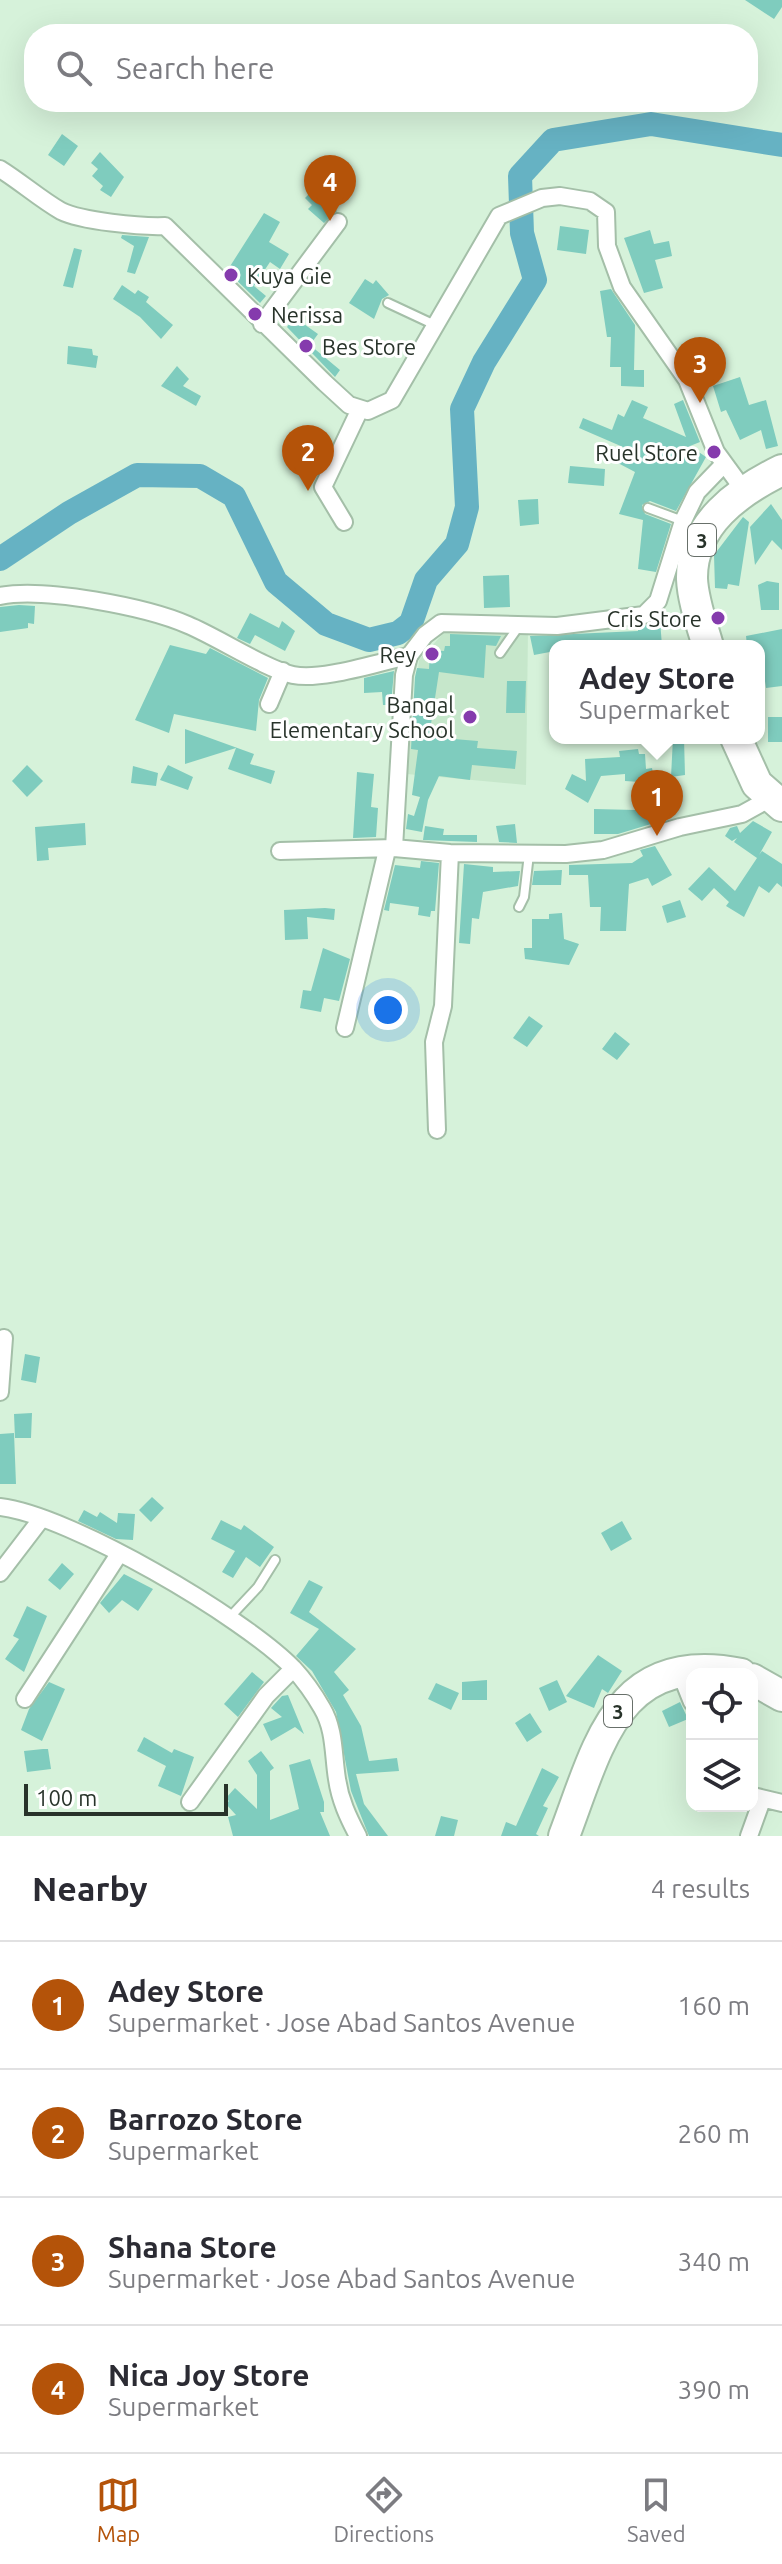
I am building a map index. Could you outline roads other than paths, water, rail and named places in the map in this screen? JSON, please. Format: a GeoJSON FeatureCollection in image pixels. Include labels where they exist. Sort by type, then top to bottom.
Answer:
{"type":"FeatureCollection","features":[{"type":"Feature","properties":{"kind":"highway","name":"3"},"geometry":{"type":"LineString","coordinates":[[707,640],[692,579],[698,547],[728,502],[743,489],[782,470]]}},
{"type":"Feature","properties":{"kind":"highway"},"geometry":{"type":"LineString","coordinates":[[739,744],[757,784],[777,802]]}},
{"type":"Feature","properties":{"kind":"highway","name":"3"},"geometry":{"type":"LineString","coordinates":[[564,1836],[600,1743],[623,1702],[650,1681],[686,1671]]}},
{"type":"Feature","properties":{"kind":"highway"},"geometry":{"type":"LineString","coordinates":[[758,1682],[782,1696]]}},
{"type":"Feature","properties":{"kind":"street"},"geometry":{"type":"LineString","coordinates":[[0,169],[77,218],[142,227],[165,226],[262,324],[349,405],[368,411],[392,400],[499,216],[542,198],[580,198],[599,205],[606,212],[607,246],[622,287],[693,391],[723,465],[743,489]]}},
{"type":"Feature","properties":{"kind":"street"},"geometry":{"type":"LineString","coordinates":[[262,324],[338,222]]}},
{"type":"Feature","properties":{"kind":"street"},"geometry":{"type":"LineString","coordinates":[[344,522],[323,487],[360,409]]}},
{"type":"Feature","properties":{"kind":"street"},"geometry":{"type":"LineString","coordinates":[[345,1028],[390,849],[404,675],[409,656],[425,635],[441,623],[519,626],[602,622],[644,615],[658,601],[683,521],[697,492],[723,465]]}},
{"type":"Feature","properties":{"kind":"street"},"geometry":{"type":"LineString","coordinates":[[0,596],[29,595],[140,609],[186,624],[293,675],[318,675],[409,656]]}},
{"type":"Feature","properties":{"kind":"street"},"geometry":{"type":"LineString","coordinates":[[269,704],[283,671]]}},
{"type":"Feature","properties":{"kind":"street"},"geometry":{"type":"LineString","coordinates":[[280,851],[390,849],[529,853],[603,850],[777,802]]}},
{"type":"Feature","properties":{"kind":"street"},"geometry":{"type":"LineString","coordinates":[[437,1130],[434,1042],[443,1006],[450,853]]}},
{"type":"Feature","properties":{"kind":"street"},"geometry":{"type":"LineString","coordinates":[[0,1392],[4,1338]]}},
{"type":"Feature","properties":{"kind":"street"},"geometry":{"type":"LineString","coordinates":[[0,1507],[42,1518],[119,1554],[229,1619],[293,1669],[328,1718],[343,1807],[358,1836]]}},
{"type":"Feature","properties":{"kind":"street"},"geometry":{"type":"LineString","coordinates":[[0,1573],[42,1518]]}},
{"type":"Feature","properties":{"kind":"street"},"geometry":{"type":"LineString","coordinates":[[25,1699],[119,1554]]}},
{"type":"Feature","properties":{"kind":"street"},"geometry":{"type":"LineString","coordinates":[[190,1802],[266,1696],[293,1669]]}},
{"type":"Feature","properties":{"kind":"street"},"geometry":{"type":"LineString","coordinates":[[680,1672],[686,1687]]}},
{"type":"Feature","properties":{"kind":"street"},"geometry":{"type":"LineString","coordinates":[[758,1798],[782,1803]]}},
{"type":"Feature","properties":{"kind":"street"},"geometry":{"type":"LineString","coordinates":[[749,1836],[754,1812]]}},
{"type":"Feature","properties":{"kind":"lane"},"geometry":{"type":"LineString","coordinates":[[388,303],[435,325]]}},
{"type":"Feature","properties":{"kind":"lane"},"geometry":{"type":"LineString","coordinates":[[648,508],[683,521]]}},
{"type":"Feature","properties":{"kind":"lane"},"geometry":{"type":"LineString","coordinates":[[500,653],[519,626]]}},
{"type":"Feature","properties":{"kind":"lane"},"geometry":{"type":"LineString","coordinates":[[519,907],[527,881],[529,853]]}},
{"type":"Feature","properties":{"kind":"lane"},"geometry":{"type":"LineString","coordinates":[[229,1619],[258,1587],[275,1560]]}},
{"type":"Feature","properties":{"kind":"waterway"},"geometry":{"type":"LineString","coordinates":[[0,559],[69,513],[137,475],[200,476],[234,496],[276,582],[326,624],[369,640],[398,633],[411,623],[426,580],[457,544],[467,507],[462,409],[484,362],[535,280],[522,233],[520,176],[553,140],[651,124],[782,145]]}},
{"type":"Feature","properties":{"kind":"place","name":"Nica Joy Store"},"geometry":{"type":"Point","coordinates":[330,221]}},
{"type":"Feature","properties":{"kind":"place","name":"Kuya Gie"},"geometry":{"type":"Point","coordinates":[231,275]}},
{"type":"Feature","properties":{"kind":"place","name":"Nerissa"},"geometry":{"type":"Point","coordinates":[255,314]}},
{"type":"Feature","properties":{"kind":"place","name":"Bes Store"},"geometry":{"type":"Point","coordinates":[306,346]}},
{"type":"Feature","properties":{"kind":"place","name":"Shana Store"},"geometry":{"type":"Point","coordinates":[700,403]}},
{"type":"Feature","properties":{"kind":"place","name":"Ruel Store"},"geometry":{"type":"Point","coordinates":[714,452]}},
{"type":"Feature","properties":{"kind":"place","name":"Barrozo Store"},"geometry":{"type":"Point","coordinates":[308,491]}},
{"type":"Feature","properties":{"kind":"place","name":"Cris Store"},"geometry":{"type":"Point","coordinates":[718,618]}},
{"type":"Feature","properties":{"kind":"place","name":"Rey"},"geometry":{"type":"Point","coordinates":[432,654]}},
{"type":"Feature","properties":{"kind":"place","name":"Bangal Elementary School"},"geometry":{"type":"Point","coordinates":[470,717]}},
{"type":"Feature","properties":{"kind":"place","name":"Adey Store"},"geometry":{"type":"Point","coordinates":[657,836]}}]}
